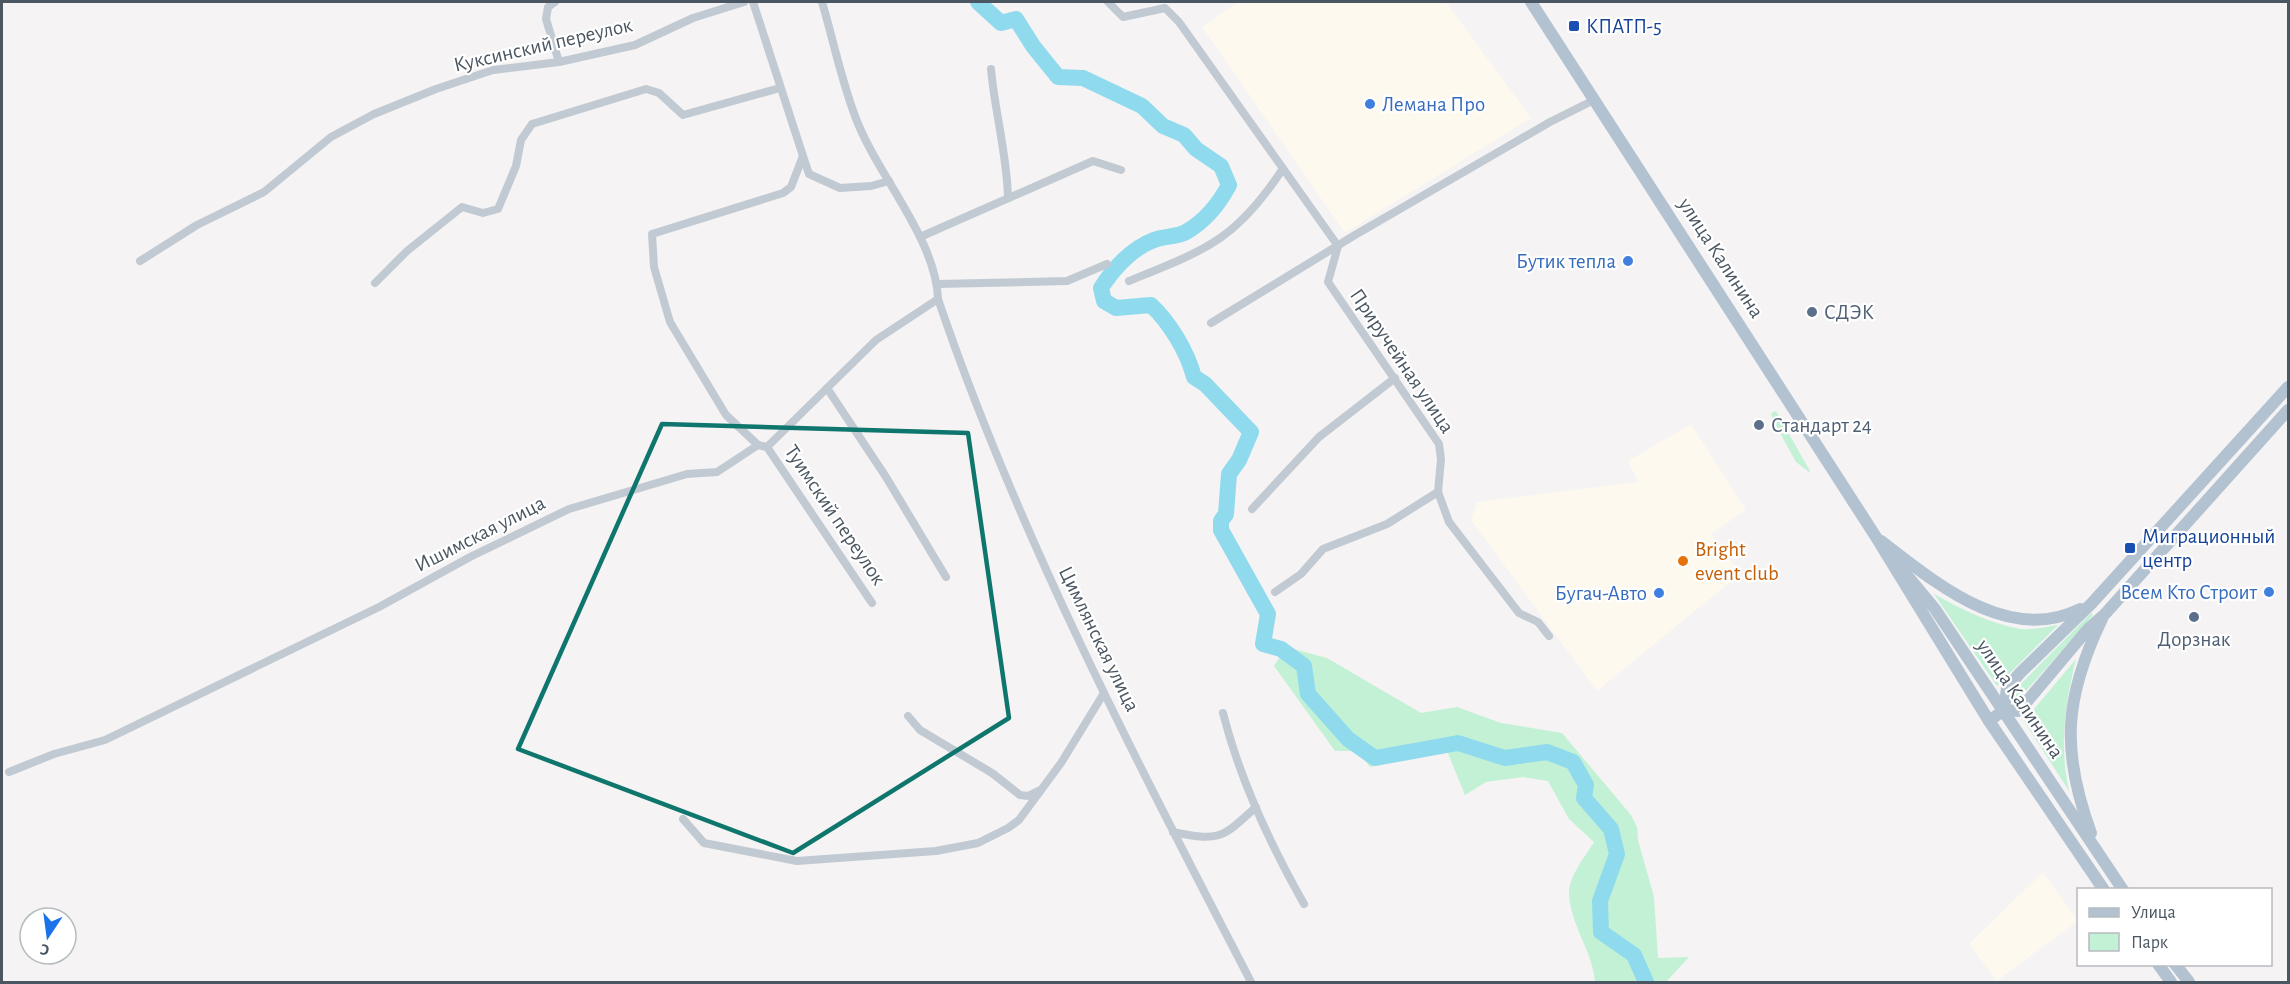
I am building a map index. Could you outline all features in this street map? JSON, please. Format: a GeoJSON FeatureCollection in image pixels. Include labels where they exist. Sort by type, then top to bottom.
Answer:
{"type":"FeatureCollection","features":[{"type":"Feature","properties":{"kind":"main road","name":"улица Калинина"},"geometry":{"type":"LineString","coordinates":[[1531,2],[1876,537],[1989,722],[2103,888]]}},
{"type":"Feature","properties":{"kind":"main road"},"geometry":{"type":"LineString","coordinates":[[2004,710],[2007,688],[2058,633],[2092,603],[2289,387]]}},
{"type":"Feature","properties":{"kind":"main road"},"geometry":{"type":"LineString","coordinates":[[1989,722],[2004,710],[2018,711],[2024,705],[2088,629],[2105,614],[2289,410]]}},
{"type":"Feature","properties":{"kind":"main road","name":"улица Калинина"},"geometry":{"type":"LineString","coordinates":[[1876,537],[1935,609],[2122,888]]}},
{"type":"Feature","properties":{"kind":"main road"},"geometry":{"type":"LineString","coordinates":[[1876,537],[1923,573],[1961,598],[2018,620],[2069,614],[2092,603]]}},
{"type":"Feature","properties":{"kind":"main road"},"geometry":{"type":"LineString","coordinates":[[2099,854],[2076,792],[2071,764],[2071,719],[2074,690],[2105,614]]}},
{"type":"Feature","properties":{"kind":"main road"},"geometry":{"type":"LineString","coordinates":[[2159,966],[2171,982]]}},
{"type":"Feature","properties":{"kind":"main road"},"geometry":{"type":"LineString","coordinates":[[2177,966],[2189,982]]}},
{"type":"Feature","properties":{"kind":"street"},"geometry":{"type":"LineString","coordinates":[[555,2],[548,7],[546,19],[559,62]]}},
{"type":"Feature","properties":{"kind":"street","name":"Куксинский переулок"},"geometry":{"type":"LineString","coordinates":[[140,261],[197,225],[264,192],[331,137],[374,114],[436,89],[493,70],[559,62],[635,45],[693,18],[744,2]]}},
{"type":"Feature","properties":{"kind":"street"},"geometry":{"type":"LineString","coordinates":[[753,2],[809,174],[840,188],[871,186],[889,181]]}},
{"type":"Feature","properties":{"kind":"street"},"geometry":{"type":"LineString","coordinates":[[822,2],[855,118],[920,237],[938,284],[1067,281],[1107,264]]}},
{"type":"Feature","properties":{"kind":"street"},"geometry":{"type":"LineString","coordinates":[[1108,2],[1123,17],[1165,8],[1179,22],[1338,246]]}},
{"type":"Feature","properties":{"kind":"street"},"geometry":{"type":"LineString","coordinates":[[991,69],[994,108],[1007,168],[1008,198]]}},
{"type":"Feature","properties":{"kind":"street"},"geometry":{"type":"LineString","coordinates":[[375,283],[407,251],[462,207],[483,213],[498,209],[516,166],[521,140],[532,124],[646,89],[659,93],[683,115],[780,88]]}},
{"type":"Feature","properties":{"kind":"street"},"geometry":{"type":"LineString","coordinates":[[1211,323],[1550,122],[1594,100]]}},
{"type":"Feature","properties":{"kind":"street"},"geometry":{"type":"LineString","coordinates":[[803,156],[791,187],[783,193],[652,234],[654,267],[670,321],[726,415],[758,445],[768,447],[876,340],[938,299]]}},
{"type":"Feature","properties":{"kind":"street"},"geometry":{"type":"LineString","coordinates":[[920,237],[1093,161],[1121,170]]}},
{"type":"Feature","properties":{"kind":"street"},"geometry":{"type":"LineString","coordinates":[[1129,281],[1204,250],[1238,226],[1261,202],[1282,170]]}},
{"type":"Feature","properties":{"kind":"street","name":"Приручейная улица"},"geometry":{"type":"LineString","coordinates":[[1338,246],[1328,282],[1439,444],[1441,459],[1438,492],[1449,522],[1519,613],[1538,622],[1549,636]]}},
{"type":"Feature","properties":{"kind":"street","name":"Цимлянская улица"},"geometry":{"type":"LineString","coordinates":[[938,284],[938,299],[968,385],[1021,518],[1104,693],[1251,982]]}},
{"type":"Feature","properties":{"kind":"street"},"geometry":{"type":"LineString","coordinates":[[1252,509],[1319,437],[1395,378]]}},
{"type":"Feature","properties":{"kind":"street"},"geometry":{"type":"LineString","coordinates":[[827,388],[886,477],[946,577]]}},
{"type":"Feature","properties":{"kind":"street","name":"Ишимская улица"},"geometry":{"type":"LineString","coordinates":[[9,772],[54,754],[105,740],[369,612],[470,557],[568,509],[687,474],[717,472],[758,445]]}},
{"type":"Feature","properties":{"kind":"street","name":"Туимский переулок"},"geometry":{"type":"LineString","coordinates":[[768,447],[872,603]]}},
{"type":"Feature","properties":{"kind":"street"},"geometry":{"type":"LineString","coordinates":[[1275,592],[1301,573],[1323,549],[1387,524],[1438,492]]}},
{"type":"Feature","properties":{"kind":"street"},"geometry":{"type":"LineString","coordinates":[[683,819],[704,843],[781,859],[802,861],[936,851],[978,843],[1019,820],[1043,788],[1104,693]]}},
{"type":"Feature","properties":{"kind":"street"},"geometry":{"type":"LineString","coordinates":[[1223,713],[1231,746],[1270,844],[1304,904]]}},
{"type":"Feature","properties":{"kind":"street"},"geometry":{"type":"LineString","coordinates":[[908,716],[920,730],[992,773],[1020,795],[1028,796],[1043,788]]}},
{"type":"Feature","properties":{"kind":"street"},"geometry":{"type":"LineString","coordinates":[[1173,832],[1198,837],[1223,836],[1256,807]]}},
{"type":"Feature","properties":{"kind":"highlighted area"},"geometry":{"type":"Polygon","coordinates":[[[662,424],[968,433],[1009,718],[793,853],[518,749],[662,424]]]}},
{"type":"Feature","properties":{"kind":"shaded area","name":"Лемана Про"},"geometry":{"type":"Polygon","coordinates":[[[1238,2],[1446,2],[1531,118],[1345,233],[1202,27],[1238,2]]]}},
{"type":"Feature","properties":{"kind":"shaded area"},"geometry":{"type":"Polygon","coordinates":[[[1691,424],[1746,510],[1711,534],[1740,574],[1597,691],[1471,520],[1477,502],[1638,482],[1628,461],[1691,424]]]}},
{"type":"Feature","properties":{"kind":"shaded area"},"geometry":{"type":"Polygon","coordinates":[[[2043,872],[2077,920],[1997,981],[1969,944],[2043,872]]]}},
{"type":"Feature","properties":{"kind":"green space"},"geometry":{"type":"Polygon","coordinates":[[[1776,411],[1809,472],[1796,462],[1773,420],[1771,413],[1776,411]]]}},
{"type":"Feature","properties":{"kind":"green space"},"geometry":{"type":"Polygon","coordinates":[[[1934,594],[1976,615],[2010,627],[2030,629],[2058,625],[1997,686],[1934,594]]]}},
{"type":"Feature","properties":{"kind":"green space"},"geometry":{"type":"Polygon","coordinates":[[[2091,613],[2093,615],[2018,700],[2013,701],[2011,698],[2013,692],[2091,613]]]}},
{"type":"Feature","properties":{"kind":"green space"},"geometry":{"type":"Polygon","coordinates":[[[1286,647],[1327,658],[1421,713],[1457,707],[1501,723],[1562,733],[1631,815],[1637,827],[1638,840],[1654,897],[1658,958],[1689,957],[1666,982],[1595,982],[1590,960],[1573,916],[1569,893],[1575,873],[1594,842],[1569,819],[1548,781],[1523,777],[1486,782],[1465,795],[1447,751],[1370,767],[1358,751],[1335,751],[1274,666],[1286,647]]]}},
{"type":"Feature","properties":{"kind":"green space"},"geometry":{"type":"Polygon","coordinates":[[[2076,659],[2069,692],[2064,741],[2069,791],[2024,721],[2076,659]]]}},
{"type":"Feature","properties":{"kind":"waterway"},"geometry":{"type":"LineString","coordinates":[[978,2],[1001,23],[1016,19],[1033,46],[1058,77],[1083,78],[1142,106],[1163,126],[1184,135],[1196,149],[1221,166],[1229,185],[1221,199],[1205,217],[1186,232],[1154,240],[1138,248],[1117,267],[1101,288],[1104,301],[1116,308],[1151,305],[1177,338],[1194,377],[1205,384],[1251,432],[1239,460],[1229,474],[1226,514],[1221,521],[1221,530],[1268,614],[1263,644],[1281,649],[1304,666],[1308,694],[1348,739],[1375,758],[1458,743],[1505,758],[1547,752],[1573,762],[1586,785],[1584,798],[1611,829],[1617,854],[1600,901],[1601,932],[1634,955],[1646,982]]}},
{"type":"Feature","properties":{"kind":"place","name":"КПАТП-5"},"geometry":{"type":"Point","coordinates":[1574,26]}},
{"type":"Feature","properties":{"kind":"place","name":"Лемана Про"},"geometry":{"type":"Point","coordinates":[1370,104]}},
{"type":"Feature","properties":{"kind":"place","name":"Бутик тепла"},"geometry":{"type":"Point","coordinates":[1628,261]}},
{"type":"Feature","properties":{"kind":"place","name":"СДЭК"},"geometry":{"type":"Point","coordinates":[1812,312]}},
{"type":"Feature","properties":{"kind":"place","name":"Стандарт 24"},"geometry":{"type":"Point","coordinates":[1759,425]}},
{"type":"Feature","properties":{"kind":"place","name":"Миграционный центр"},"geometry":{"type":"Point","coordinates":[2130,548]}},
{"type":"Feature","properties":{"kind":"place","name":"Bright event club"},"geometry":{"type":"Point","coordinates":[1683,561]}},
{"type":"Feature","properties":{"kind":"place","name":"Всем Кто Строит"},"geometry":{"type":"Point","coordinates":[2269,592]}},
{"type":"Feature","properties":{"kind":"place","name":"Бугач-Авто"},"geometry":{"type":"Point","coordinates":[1659,593]}},
{"type":"Feature","properties":{"kind":"place","name":"Дорзнак"},"geometry":{"type":"Point","coordinates":[2194,617]}}]}
